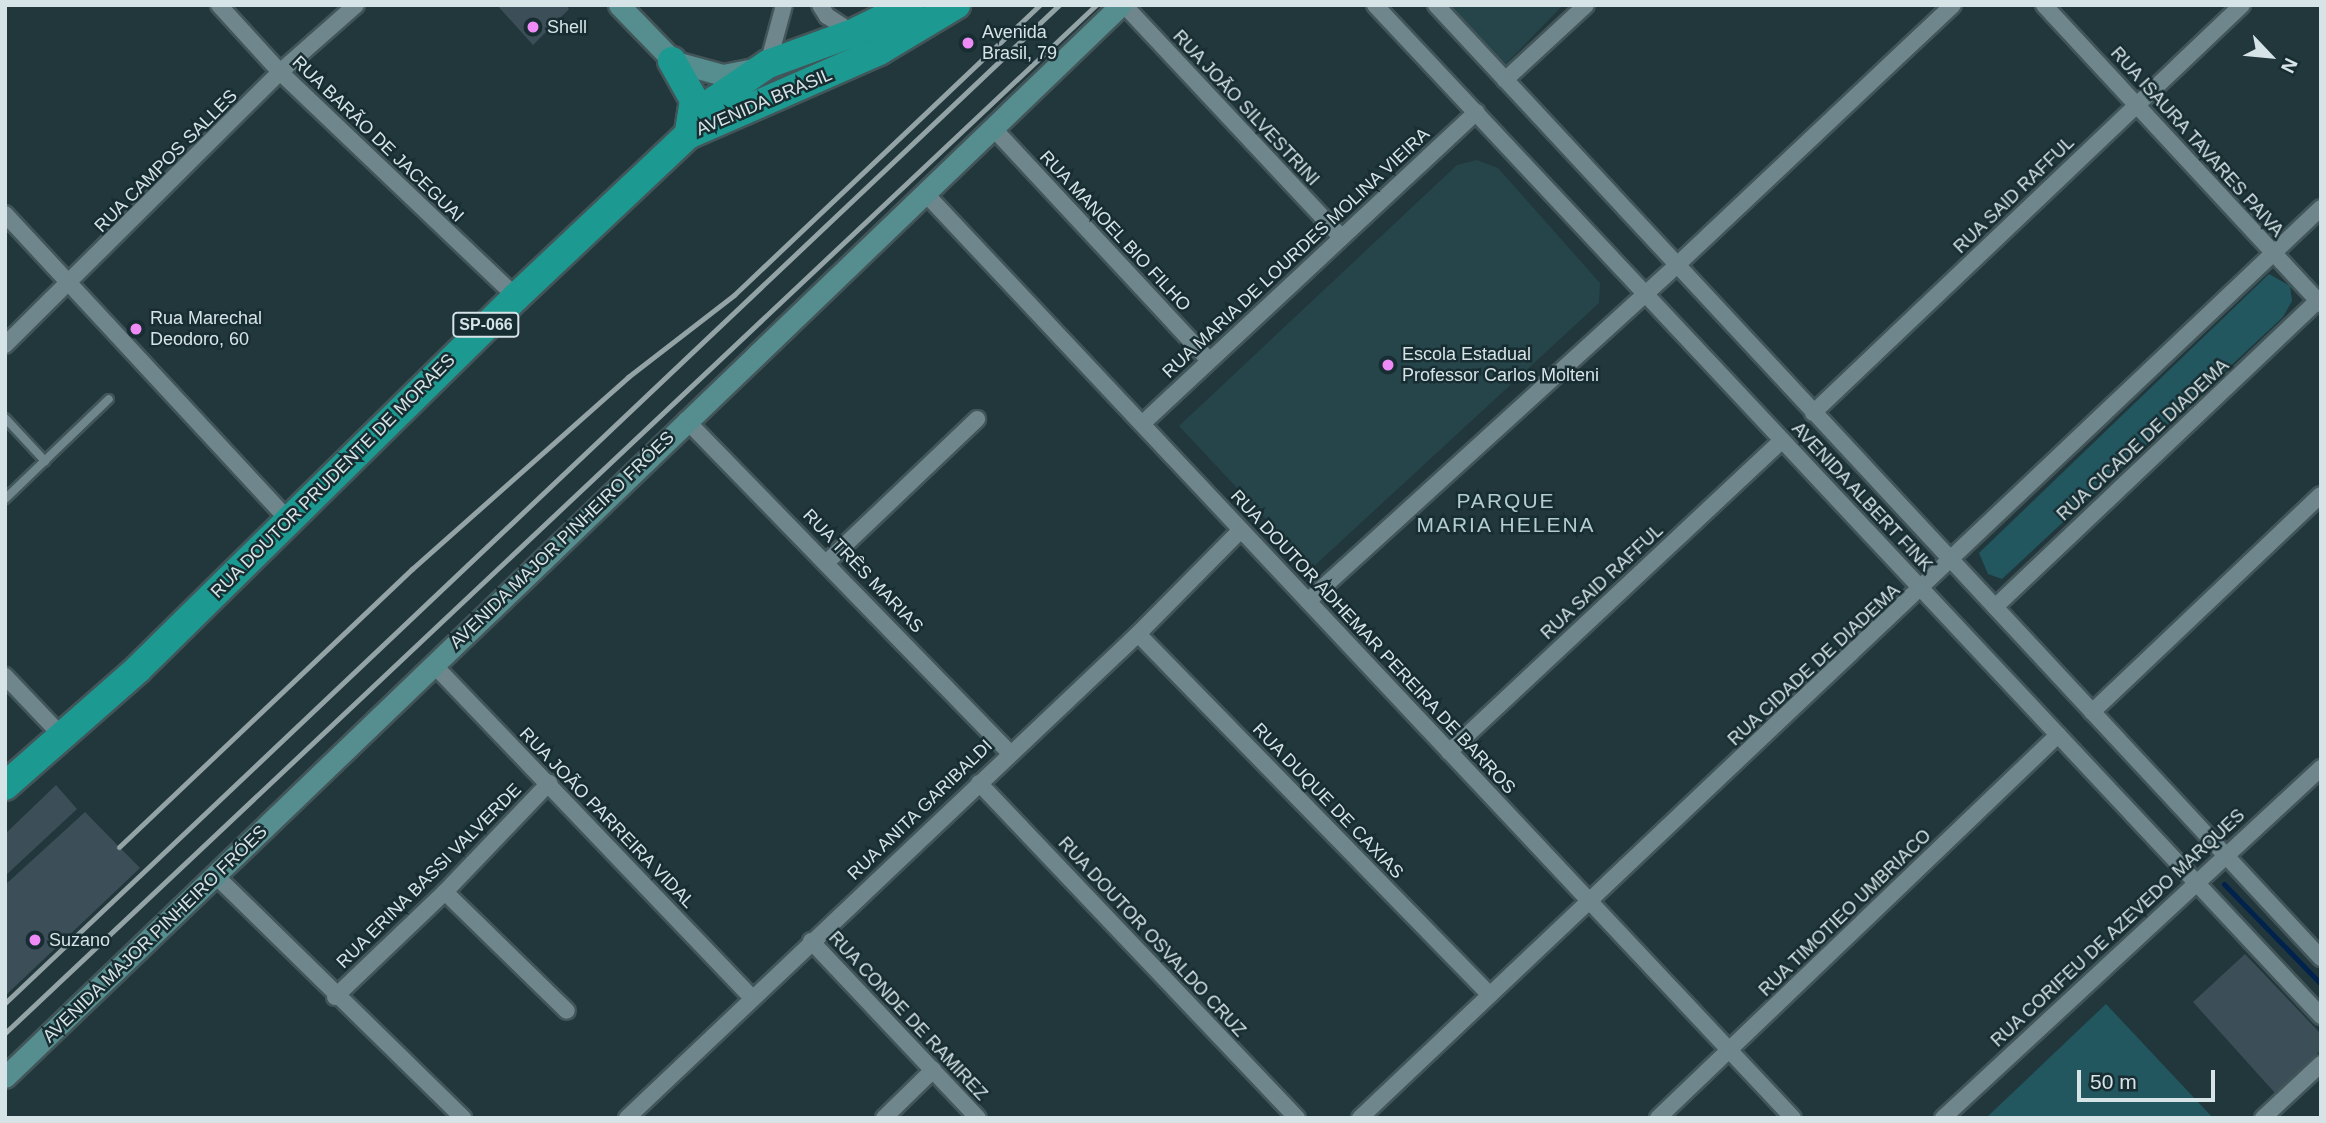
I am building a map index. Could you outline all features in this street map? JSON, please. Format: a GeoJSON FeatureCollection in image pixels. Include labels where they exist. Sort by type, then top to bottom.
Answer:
{"type":"FeatureCollection","features":[{"type":"Feature","properties":{"kind":"highway","name":"AVENIDA BRASIL"},"geometry":{"type":"LineString","coordinates":[[688,135],[715,100],[768,64],[853,33],[910,5]]}},
{"type":"Feature","properties":{"kind":"highway","name":"AVENIDA BRASIL"},"geometry":{"type":"LineString","coordinates":[[688,135],[742,114],[879,51],[956,5]]}},
{"type":"Feature","properties":{"kind":"highway"},"geometry":{"type":"LineString","coordinates":[[672,61],[694,100],[688,135]]}},
{"type":"Feature","properties":{"kind":"highway"},"geometry":{"type":"LineString","coordinates":[[715,100],[742,114]]}},
{"type":"Feature","properties":{"kind":"highway","name":"RUA DOUTOR PRUDENTE DE MORAES"},"geometry":{"type":"LineString","coordinates":[[5,786],[138,669],[286,519],[688,135]]}},
{"type":"Feature","properties":{"kind":"street","name":"RUA BARÃO DE JACEGUAI"},"geometry":{"type":"LineString","coordinates":[[219,5],[280,72],[516,297]]}},
{"type":"Feature","properties":{"kind":"street","name":"RUA CAMPOS SALLES"},"geometry":{"type":"LineString","coordinates":[[5,345],[71,283],[280,72],[356,5]]}},
{"type":"Feature","properties":{"kind":"street"},"geometry":{"type":"LineString","coordinates":[[619,5],[672,61],[715,100]]}},
{"type":"Feature","properties":{"kind":"street"},"geometry":{"type":"LineString","coordinates":[[672,61],[723,75],[768,64],[784,5]]}},
{"type":"Feature","properties":{"kind":"street"},"geometry":{"type":"LineString","coordinates":[[820,5],[827,16],[853,33]]}},
{"type":"Feature","properties":{"kind":"street","name":"AVENIDA MAJOR PINHEIRO FRÓES"},"geometry":{"type":"LineString","coordinates":[[5,1077],[686,420],[994,130],[1122,5]]}},
{"type":"Feature","properties":{"kind":"street","name":"RUA JOÃO SILVESTRINI"},"geometry":{"type":"LineString","coordinates":[[1122,5],[1341,237]]}},
{"type":"Feature","properties":{"kind":"street","name":"AVENIDA ALBERT FINK"},"geometry":{"type":"LineString","coordinates":[[1436,5],[2321,958]]}},
{"type":"Feature","properties":{"kind":"street"},"geometry":{"type":"LineString","coordinates":[[1506,80],[1586,5]]}},
{"type":"Feature","properties":{"kind":"street"},"geometry":{"type":"LineString","coordinates":[[1308,601],[1677,265],[1953,5]]}},
{"type":"Feature","properties":{"kind":"street","name":"RUA ISAURA TAVARES PAIVA"},"geometry":{"type":"LineString","coordinates":[[2044,5],[2319,302]]}},
{"type":"Feature","properties":{"kind":"street","name":"RUA SAID RAFFUL"},"geometry":{"type":"LineString","coordinates":[[1813,413],[2242,5]]}},
{"type":"Feature","properties":{"kind":"street","name":"AVENIDA ALBERT FINK"},"geometry":{"type":"LineString","coordinates":[[1381,7],[1475,112],[2321,1016]]}},
{"type":"Feature","properties":{"kind":"street","name":"RUA MARIA DE LOURDES MOLINA VIEIRA"},"geometry":{"type":"LineString","coordinates":[[1143,423],[1207,358],[1475,112]]}},
{"type":"Feature","properties":{"kind":"street","name":"RUA MANOEL BIO FILHO"},"geometry":{"type":"LineString","coordinates":[[994,130],[1207,358]]}},
{"type":"Feature","properties":{"kind":"street","name":"RUA DOUTOR ADHEMAR PEREIRA DE BARROS"},"geometry":{"type":"LineString","coordinates":[[925,193],[1793,1118]]}},
{"type":"Feature","properties":{"kind":"street","name":"RUA CIDADE DE DIADEMA"},"geometry":{"type":"LineString","coordinates":[[1360,1118],[1922,590],[2321,208]]}},
{"type":"Feature","properties":{"kind":"street"},"geometry":{"type":"LineString","coordinates":[[5,214],[286,519]]}},
{"type":"Feature","properties":{"kind":"street","name":"RUA CICADE DE DIADEMA"},"geometry":{"type":"LineString","coordinates":[[1995,607],[2319,302]]}},
{"type":"Feature","properties":{"kind":"street"},"geometry":{"type":"LineString","coordinates":[[828,561],[977,419]]}},
{"type":"Feature","properties":{"kind":"street","name":"RUA TRÊS MARIAS"},"geometry":{"type":"LineString","coordinates":[[686,420],[828,561],[1009,752]]}},
{"type":"Feature","properties":{"kind":"street","name":"RUA SAID RAFFUL"},"geometry":{"type":"LineString","coordinates":[[1449,752],[1782,440]]}},
{"type":"Feature","properties":{"kind":"street"},"geometry":{"type":"LineString","coordinates":[[2091,712],[2321,495]]}},
{"type":"Feature","properties":{"kind":"street","name":"RUA ANITA GARIBALDI"},"geometry":{"type":"LineString","coordinates":[[627,1118],[1009,752],[1138,634],[1240,531]]}},
{"type":"Feature","properties":{"kind":"street","name":"RUA DUQUE DE CAXIAS"},"geometry":{"type":"LineString","coordinates":[[1138,634],[1490,995]]}},
{"type":"Feature","properties":{"kind":"street","name":"RUA JOÃO PARREIRA VIDAL"},"geometry":{"type":"LineString","coordinates":[[434,665],[550,783],[752,998]]}},
{"type":"Feature","properties":{"kind":"street"},"geometry":{"type":"LineString","coordinates":[[5,676],[62,736]]}},
{"type":"Feature","properties":{"kind":"street","name":"RUA TIMOTIEO UMBRIACO"},"geometry":{"type":"LineString","coordinates":[[1658,1118],[2058,735]]}},
{"type":"Feature","properties":{"kind":"street","name":"RUA CORIFEU DE AZEVEDO MARQUES"},"geometry":{"type":"LineString","coordinates":[[1944,1118],[2194,881],[2321,768]]}},
{"type":"Feature","properties":{"kind":"street","name":"RUA ERINA BASSI VALVERDE"},"geometry":{"type":"LineString","coordinates":[[335,997],[445,892],[550,783]]}},
{"type":"Feature","properties":{"kind":"street","name":"RUA DOUTOR OSVALDO CRUZ"},"geometry":{"type":"LineString","coordinates":[[979,783],[1297,1118]]}},
{"type":"Feature","properties":{"kind":"street"},"geometry":{"type":"LineString","coordinates":[[216,876],[335,997],[463,1118]]}},
{"type":"Feature","properties":{"kind":"street"},"geometry":{"type":"LineString","coordinates":[[445,892],[567,1011]]}},
{"type":"Feature","properties":{"kind":"street","name":"RUA CONDE DE RAMIREZ"},"geometry":{"type":"LineString","coordinates":[[811,941],[978,1118]]}},
{"type":"Feature","properties":{"kind":"street"},"geometry":{"type":"LineString","coordinates":[[2263,1118],[2321,1064]]}},
{"type":"Feature","properties":{"kind":"street"},"geometry":{"type":"LineString","coordinates":[[884,1118],[933,1070]]}},
{"type":"Feature","properties":{"kind":"lane"},"geometry":{"type":"LineString","coordinates":[[5,499],[109,399]]}},
{"type":"Feature","properties":{"kind":"lane"},"geometry":{"type":"LineString","coordinates":[[5,418],[45,461]]}},
{"type":"Feature","properties":{"kind":"shaded area"},"geometry":{"type":"Polygon","coordinates":[[[1445,5],[1563,5],[1505,65],[1445,5]]]}},
{"type":"Feature","properties":{"kind":"shaded area","name":"Escola Estadual Professor Carlos Molteni"},"geometry":{"type":"Polygon","coordinates":[[[1477,160],[1498,168],[1600,283],[1599,303],[1312,568],[1179,426],[1457,165],[1477,160]]]}},
{"type":"Feature","properties":{"kind":"shaded area"},"geometry":{"type":"Polygon","coordinates":[[[2269,274],[2290,286],[2292,301],[2283,317],[2002,579],[1988,574],[1979,553],[2269,274]]]}},
{"type":"Feature","properties":{"kind":"shaded area"},"geometry":{"type":"Polygon","coordinates":[[[2106,1004],[2213,1118],[1986,1118],[2106,1004]]]}},
{"type":"Feature","properties":{"kind":"building","name":"Shell"},"geometry":{"type":"Polygon","coordinates":[[[497,5],[566,5],[569,9],[533,45],[497,5]]]}},
{"type":"Feature","properties":{"kind":"building"},"geometry":{"type":"Polygon","coordinates":[[[56,785],[77,809],[5,876],[5,834],[56,785]]]}},
{"type":"Feature","properties":{"kind":"building","name":"Suzano"},"geometry":{"type":"Polygon","coordinates":[[[85,812],[140,868],[5,996],[5,885],[85,812]]]}},
{"type":"Feature","properties":{"kind":"building"},"geometry":{"type":"Polygon","coordinates":[[[2245,954],[2321,1034],[2321,1050],[2275,1093],[2193,1002],[2245,954]]]}},
{"type":"Feature","properties":{"kind":"waterway"},"geometry":{"type":"LineString","coordinates":[[2224,884],[2321,984]]}},
{"type":"Feature","properties":{"kind":"railway"},"geometry":{"type":"LineString","coordinates":[[119,847],[412,569],[628,377],[734,295],[1040,5]]}},
{"type":"Feature","properties":{"kind":"railway"},"geometry":{"type":"LineString","coordinates":[[5,1003],[1059,5]]}},
{"type":"Feature","properties":{"kind":"railway"},"geometry":{"type":"LineString","coordinates":[[5,1033],[1096,5]]}},
{"type":"Feature","properties":{"kind":"place","name":"Shell"},"geometry":{"type":"Point","coordinates":[533,27]}},
{"type":"Feature","properties":{"kind":"place","name":"Avenida Brasil, 79"},"geometry":{"type":"Point","coordinates":[968,43]}},
{"type":"Feature","properties":{"kind":"place","name":"Rua Marechal Deodoro, 60"},"geometry":{"type":"Point","coordinates":[136,329]}},
{"type":"Feature","properties":{"kind":"place","name":"Escola Estadual Professor Carlos Molteni"},"geometry":{"type":"Point","coordinates":[1388,365]}},
{"type":"Feature","properties":{"kind":"place","name":"Suzano"},"geometry":{"type":"Point","coordinates":[35,940]}},
{"type":"Feature","properties":{"kind":"district","name":"PARQUE MARIA HELENA"},"geometry":{"type":"Point","coordinates":[1506,513]}}]}
